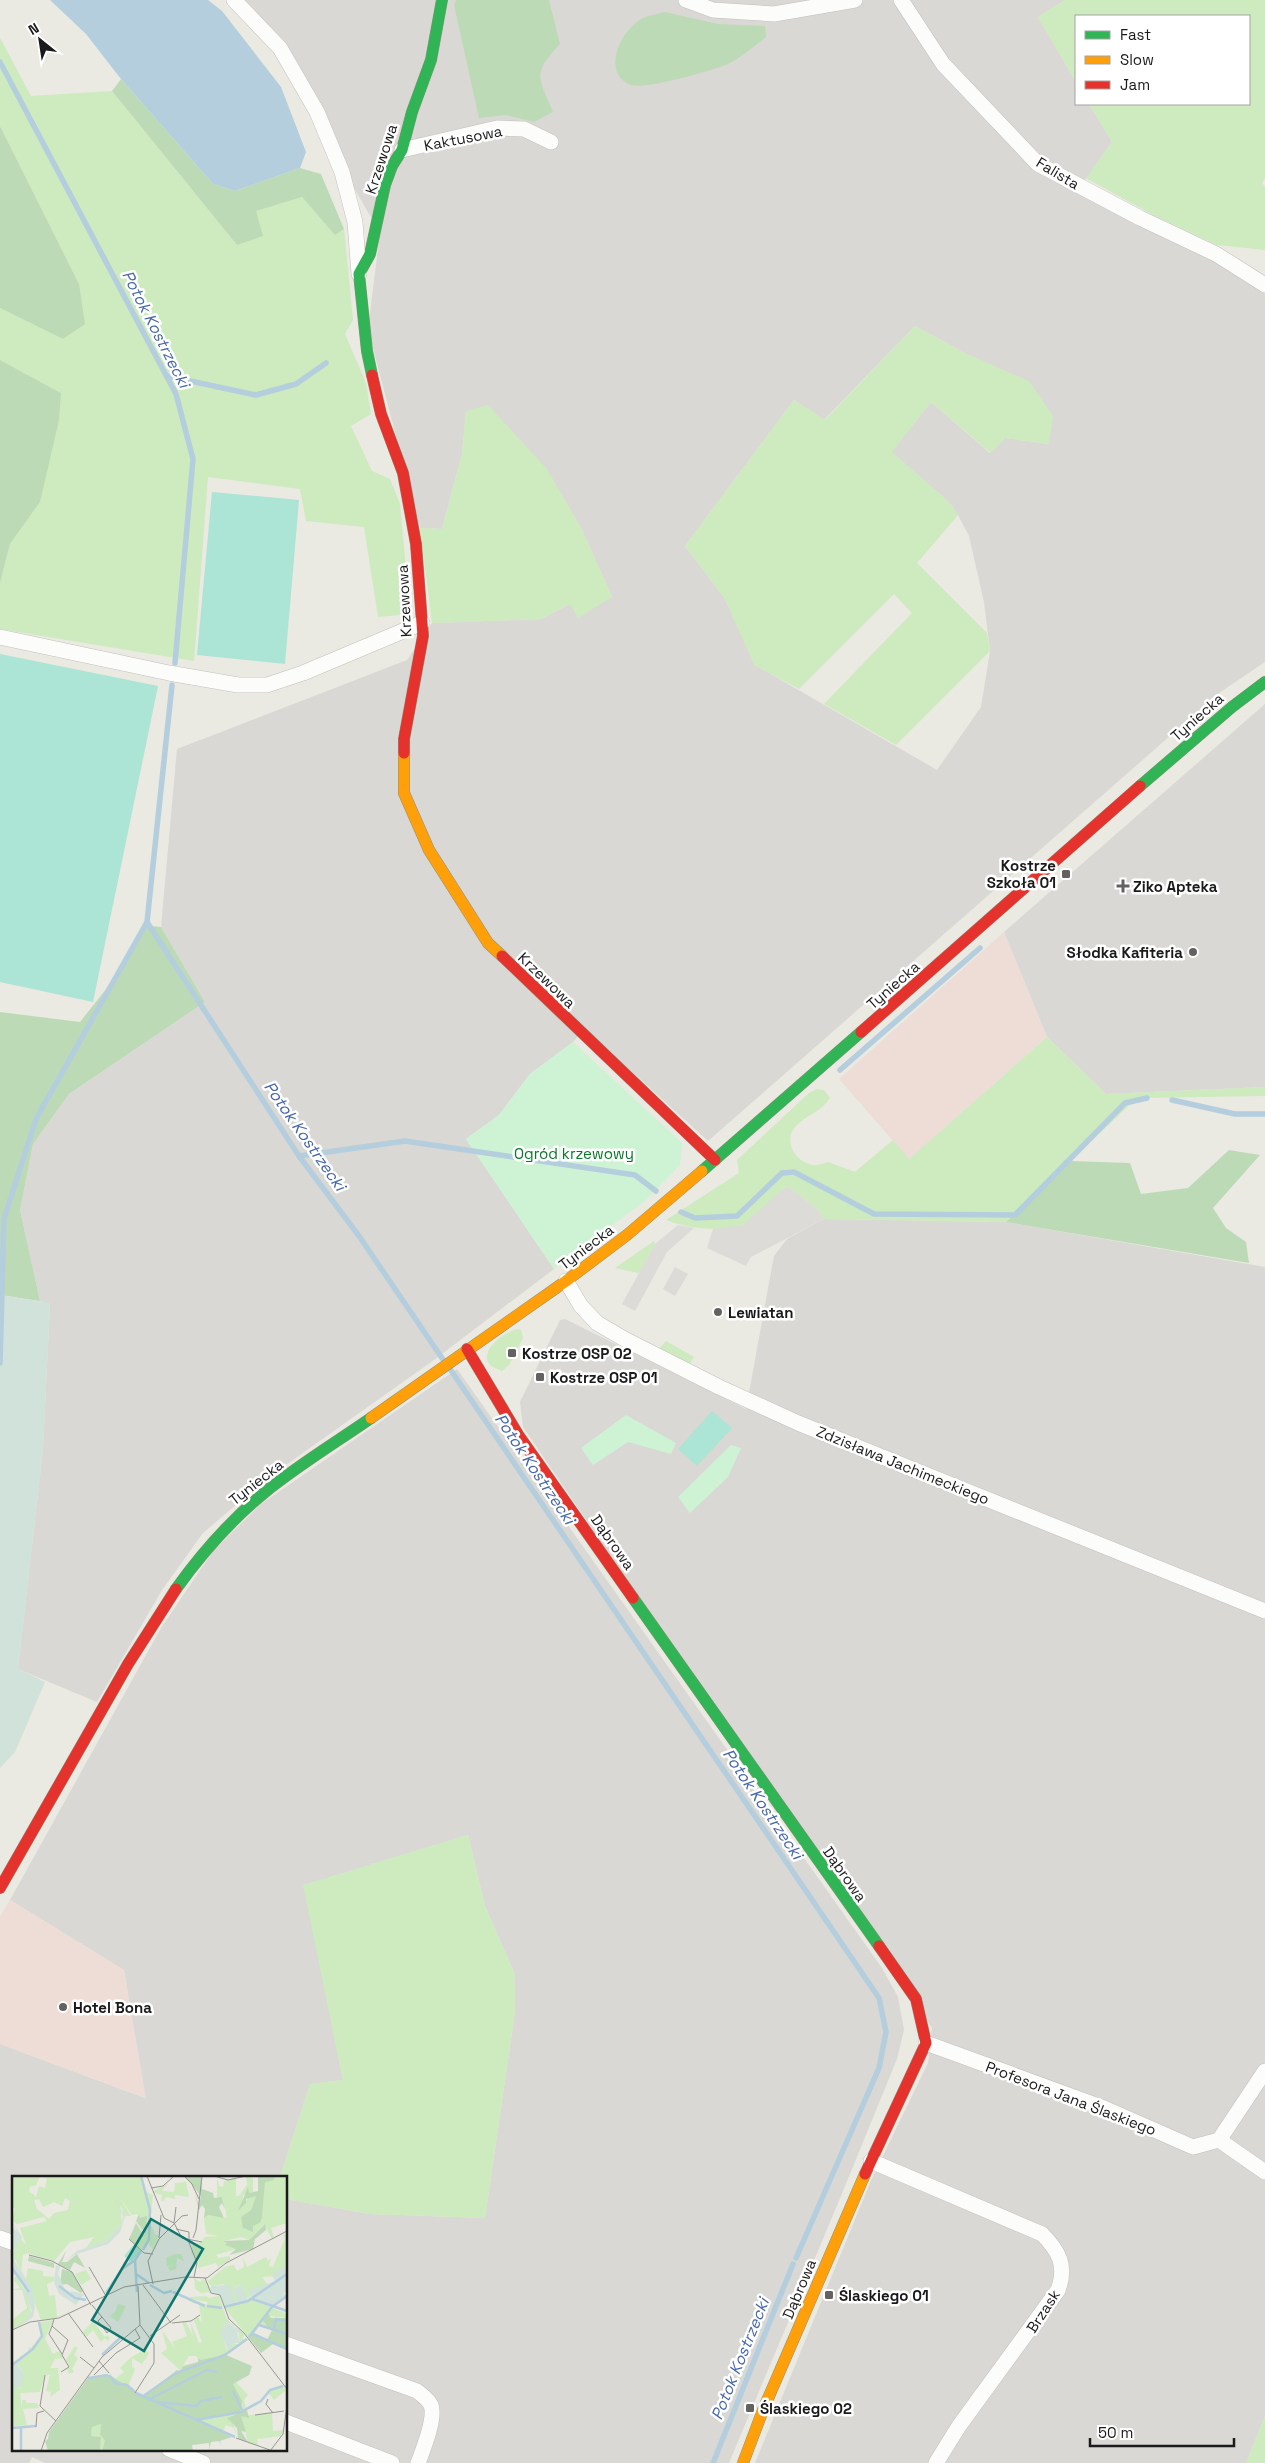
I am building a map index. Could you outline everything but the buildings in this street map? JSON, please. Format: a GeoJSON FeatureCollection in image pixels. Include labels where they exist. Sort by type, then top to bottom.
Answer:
{"type":"FeatureCollection","features":[{"type":"Feature","properties":{"kind":"street"},"geometry":{"type":"LineString","coordinates":[[234,0],[280,48],[318,112],[342,172],[355,222],[359,274]]}},
{"type":"Feature","properties":{"kind":"street","name":"Krzewowa"},"geometry":{"type":"LineString","coordinates":[[442,0],[431,60],[412,112],[402,150],[392,166],[385,185],[370,254],[359,274],[366,350],[381,414],[403,473],[416,544],[422,636],[415,690],[404,740],[404,793],[429,850],[488,943],[715,1160]]}},
{"type":"Feature","properties":{"kind":"street"},"geometry":{"type":"LineString","coordinates":[[686,0],[713,10],[774,14],[855,0]]}},
{"type":"Feature","properties":{"kind":"street","name":"Falista"},"geometry":{"type":"LineString","coordinates":[[901,0],[943,64],[1038,164],[1140,218],[1216,254],[1265,285]]}},
{"type":"Feature","properties":{"kind":"street","name":"Kaktusowa"},"geometry":{"type":"LineString","coordinates":[[402,150],[497,128],[524,129],[551,142]]}},
{"type":"Feature","properties":{"kind":"street"},"geometry":{"type":"LineString","coordinates":[[0,637],[173,674],[238,685],[267,684],[303,674],[422,623]]}},
{"type":"Feature","properties":{"kind":"street","name":"Tyniecka"},"geometry":{"type":"LineString","coordinates":[[1,1884],[142,1640],[178,1585],[207,1548],[235,1518],[265,1492],[566,1281],[627,1235],[715,1160],[1121,802],[1232,707],[1265,682]]}},
{"type":"Feature","properties":{"kind":"street","name":"Zdzisława Jachimeckiego"},"geometry":{"type":"LineString","coordinates":[[566,1281],[581,1306],[597,1323],[626,1340],[719,1387],[798,1423],[1265,1611]]}},
{"type":"Feature","properties":{"kind":"street","name":"Dąbrowa"},"geometry":{"type":"LineString","coordinates":[[467,1349],[519,1436],[916,1999],[926,2043],[871,2161],[767,2402],[743,2463]]}},
{"type":"Feature","properties":{"kind":"street","name":"Profesora Jana Ślaskiego"},"geometry":{"type":"LineString","coordinates":[[926,2043],[1104,2108],[1193,2147],[1219,2140]]}},
{"type":"Feature","properties":{"kind":"street"},"geometry":{"type":"LineString","coordinates":[[1265,2071],[1219,2140],[1265,2172]]}},
{"type":"Feature","properties":{"kind":"street","name":"Brzask"},"geometry":{"type":"LineString","coordinates":[[871,2161],[1042,2234],[1053,2245],[1062,2260],[1063,2277],[1058,2290],[959,2426],[936,2463]]}},
{"type":"Feature","properties":{"kind":"street"},"geometry":{"type":"LineString","coordinates":[[0,2238],[12,2242]]}},
{"type":"Feature","properties":{"kind":"street"},"geometry":{"type":"LineString","coordinates":[[288,2345],[417,2391],[427,2399],[432,2407],[431,2422],[418,2463]]}},
{"type":"Feature","properties":{"kind":"street"},"geometry":{"type":"LineString","coordinates":[[288,2423],[392,2463]]}},
{"type":"Feature","properties":{"kind":"street"},"geometry":{"type":"LineString","coordinates":[[170,2450],[203,2463]]}},
{"type":"Feature","properties":{"kind":"shaded area"},"geometry":{"type":"Polygon","coordinates":[[[50,0],[208,0],[222,11],[281,87],[306,152],[300,168],[235,191],[213,184],[121,79],[86,34],[50,0]]]}},
{"type":"Feature","properties":{"kind":"shaded area"},"geometry":{"type":"Polygon","coordinates":[[[238,0],[1065,0],[1038,17],[1075,80],[1075,105],[1090,105],[1112,142],[1077,191],[1234,270],[1265,294],[1265,662],[1219,693],[708,1141],[585,1029],[573,1042],[530,1074],[499,1115],[466,1139],[554,1269],[434,1360],[266,1479],[203,1533],[162,1590],[97,1702],[18,1669],[43,1449],[50,1304],[40,1301],[20,1210],[33,1144],[69,1094],[205,1002],[161,927],[177,749],[407,660],[432,623],[541,619],[570,604],[612,597],[582,530],[547,470],[466,411],[462,454],[442,529],[420,528],[368,329],[380,233],[345,172],[319,110],[238,0]],[[915,326],[824,420],[794,400],[685,546],[725,599],[755,665],[937,770],[981,707],[990,651],[984,602],[969,536],[958,515],[949,502],[891,452],[931,402],[990,453],[1005,438],[1049,444],[965,353],[915,326]]]}},
{"type":"Feature","properties":{"kind":"shaded area"},"geometry":{"type":"Polygon","coordinates":[[[212,492],[299,500],[285,664],[197,655],[212,492]]]}},
{"type":"Feature","properties":{"kind":"shaded area"},"geometry":{"type":"Polygon","coordinates":[[[0,654],[158,686],[93,1002],[0,982],[0,654]]]}},
{"type":"Feature","properties":{"kind":"shaded area"},"geometry":{"type":"Polygon","coordinates":[[[1265,704],[1265,1087],[1106,1094],[1047,1037],[1004,932],[1265,704]]]}},
{"type":"Feature","properties":{"kind":"shaded area"},"geometry":{"type":"Polygon","coordinates":[[[1004,932],[1047,1037],[909,1159],[839,1079],[1004,932]]]}},
{"type":"Feature","properties":{"kind":"shaded area"},"geometry":{"type":"Polygon","coordinates":[[[788,1187],[817,1209],[824,1219],[751,1257],[746,1266],[707,1248],[713,1229],[743,1225],[783,1189],[788,1187]]]}},
{"type":"Feature","properties":{"kind":"shaded area"},"geometry":{"type":"Polygon","coordinates":[[[824,1219],[1006,1222],[1265,1267],[1265,2416],[1246,2463],[755,2463],[872,2178],[928,2063],[932,2028],[523,1427],[520,1402],[560,1320],[565,1319],[746,1409],[774,1256],[787,1239],[824,1219]]]}},
{"type":"Feature","properties":{"kind":"shaded area"},"geometry":{"type":"Polygon","coordinates":[[[678,1225],[694,1228],[667,1252],[635,1311],[622,1304],[655,1244],[678,1225]]]}},
{"type":"Feature","properties":{"kind":"shaded area"},"geometry":{"type":"Polygon","coordinates":[[[675,1267],[688,1274],[675,1296],[663,1289],[675,1267]]]}},
{"type":"Feature","properties":{"kind":"shaded area"},"geometry":{"type":"Polygon","coordinates":[[[457,1369],[882,1968],[898,1997],[904,2030],[897,2059],[729,2463],[45,2463],[32,2457],[29,2463],[0,2463],[0,2044],[145,2098],[124,1970],[10,1900],[161,1628],[213,1551],[261,1504],[457,1369]],[[468,1835],[304,1885],[343,2080],[310,2084],[280,2176],[12,2176],[12,2450],[288,2450],[288,2199],[370,2214],[485,2218],[515,2012],[515,1975],[485,1906],[468,1835]]]}},
{"type":"Feature","properties":{"kind":"shaded area"},"geometry":{"type":"Polygon","coordinates":[[[712,1411],[732,1428],[697,1466],[678,1449],[712,1411]]]}},
{"type":"Feature","properties":{"kind":"shaded area"},"geometry":{"type":"Polygon","coordinates":[[[10,1900],[124,1970],[146,2098],[0,2044],[0,1917],[10,1900]]]}},
{"type":"Feature","properties":{"kind":"green space"},"geometry":{"type":"Polygon","coordinates":[[[456,0],[549,0],[560,44],[545,62],[540,76],[553,112],[534,122],[506,115],[479,118],[454,5],[456,0]]]}},
{"type":"Feature","properties":{"kind":"green space"},"geometry":{"type":"Polygon","coordinates":[[[1065,0],[1265,0],[1265,178],[1262,183],[1265,187],[1265,250],[1217,245],[1155,216],[1086,178],[1112,142],[1090,105],[1250,105],[1250,15],[1075,15],[1075,80],[1038,17],[1065,0]]]}},
{"type":"Feature","properties":{"kind":"green space"},"geometry":{"type":"Polygon","coordinates":[[[665,12],[718,24],[765,26],[766,37],[738,59],[720,67],[695,75],[650,85],[631,85],[622,79],[617,71],[615,61],[621,41],[627,31],[643,18],[665,12]]]}},
{"type":"Feature","properties":{"kind":"green space"},"geometry":{"type":"Polygon","coordinates":[[[0,38],[31,96],[112,91],[237,245],[255,211],[302,197],[335,234],[344,229],[353,320],[345,334],[366,383],[371,414],[351,426],[372,471],[390,479],[400,504],[409,602],[399,615],[378,617],[364,527],[306,521],[300,489],[208,477],[194,661],[0,629],[0,583],[10,544],[40,502],[61,393],[0,360],[0,308],[63,339],[79,284],[0,126],[0,38]]]}},
{"type":"Feature","properties":{"kind":"green space"},"geometry":{"type":"Polygon","coordinates":[[[121,79],[213,184],[235,191],[300,168],[321,174],[344,229],[335,235],[302,197],[256,211],[263,236],[237,245],[112,91],[121,79]]]}},
{"type":"Feature","properties":{"kind":"green space"},"geometry":{"type":"Polygon","coordinates":[[[0,126],[79,284],[85,324],[63,339],[0,308],[0,126]]]}},
{"type":"Feature","properties":{"kind":"green space"},"geometry":{"type":"Polygon","coordinates":[[[915,326],[965,353],[1029,381],[1053,416],[1049,444],[1005,438],[991,453],[931,402],[892,452],[949,502],[958,515],[917,563],[987,633],[990,651],[896,745],[824,704],[912,613],[894,594],[799,689],[754,665],[725,599],[685,546],[794,400],[825,420],[915,326]]]}},
{"type":"Feature","properties":{"kind":"green space"},"geometry":{"type":"Polygon","coordinates":[[[0,360],[61,393],[59,420],[40,502],[10,544],[0,583],[0,360]]]}},
{"type":"Feature","properties":{"kind":"green space"},"geometry":{"type":"Polygon","coordinates":[[[488,405],[547,469],[582,530],[612,597],[578,618],[570,604],[541,619],[432,623],[420,528],[442,529],[462,454],[466,411],[488,405]]]}},
{"type":"Feature","properties":{"kind":"green space"},"geometry":{"type":"Polygon","coordinates":[[[143,925],[161,927],[205,1002],[69,1094],[33,1144],[20,1210],[40,1301],[0,1295],[0,1012],[80,1022],[122,969],[143,925]]]}},
{"type":"Feature","properties":{"kind":"green space"},"geometry":{"type":"Polygon","coordinates":[[[1047,1037],[1106,1094],[1265,1087],[1265,1096],[1137,1098],[1006,1222],[824,1219],[817,1209],[788,1187],[783,1189],[757,1214],[742,1225],[714,1229],[683,1225],[666,1220],[739,1173],[737,1160],[809,1093],[817,1089],[824,1090],[830,1098],[823,1107],[801,1121],[793,1130],[790,1140],[793,1151],[801,1160],[811,1165],[828,1162],[855,1172],[893,1140],[909,1159],[1047,1037]]]}},
{"type":"Feature","properties":{"kind":"green space","name":"Ogród krzewowy"},"geometry":{"type":"Polygon","coordinates":[[[573,1042],[682,1143],[680,1165],[646,1200],[554,1269],[466,1139],[499,1115],[530,1074],[573,1042]]]}},
{"type":"Feature","properties":{"kind":"green space"},"geometry":{"type":"Polygon","coordinates":[[[1229,1150],[1260,1155],[1213,1208],[1226,1228],[1246,1242],[1249,1263],[1006,1222],[1070,1161],[1130,1163],[1141,1194],[1188,1188],[1229,1150]]]}},
{"type":"Feature","properties":{"kind":"green space"},"geometry":{"type":"Polygon","coordinates":[[[654,1241],[655,1244],[639,1273],[615,1268],[654,1241]]]}},
{"type":"Feature","properties":{"kind":"green space"},"geometry":{"type":"Polygon","coordinates":[[[0,1295],[50,1303],[43,1449],[18,1669],[45,1682],[15,1752],[0,1768],[0,1295]]]}},
{"type":"Feature","properties":{"kind":"green space"},"geometry":{"type":"Polygon","coordinates":[[[517,1329],[521,1330],[523,1338],[509,1365],[502,1371],[491,1366],[487,1360],[487,1355],[492,1345],[501,1337],[517,1329]]]}},
{"type":"Feature","properties":{"kind":"green space"},"geometry":{"type":"Polygon","coordinates":[[[666,1341],[694,1357],[689,1365],[659,1349],[666,1341]]]}},
{"type":"Feature","properties":{"kind":"green space"},"geometry":{"type":"Polygon","coordinates":[[[626,1415],[676,1443],[671,1454],[628,1442],[593,1465],[581,1448],[626,1415]]]}},
{"type":"Feature","properties":{"kind":"green space"},"geometry":{"type":"Polygon","coordinates":[[[731,1445],[741,1448],[728,1477],[690,1513],[678,1497],[731,1445]]]}},
{"type":"Feature","properties":{"kind":"green space"},"geometry":{"type":"Polygon","coordinates":[[[468,1835],[485,1906],[515,1975],[515,2012],[485,2218],[370,2214],[288,2199],[288,2176],[280,2176],[310,2084],[343,2080],[303,1885],[468,1835]]]}},
{"type":"Feature","properties":{"kind":"green space"},"geometry":{"type":"Polygon","coordinates":[[[1265,2416],[1265,2463],[1246,2463],[1265,2416]]]}},
{"type":"Feature","properties":{"kind":"waterway","name":"Potok Kostrzecki"},"geometry":{"type":"LineString","coordinates":[[0,62],[176,394],[193,459],[175,663]]}},
{"type":"Feature","properties":{"kind":"waterway"},"geometry":{"type":"LineString","coordinates":[[167,376],[256,395],[296,384],[326,363]]}},
{"type":"Feature","properties":{"kind":"waterway","name":"Potok Kostrzecki"},"geometry":{"type":"LineString","coordinates":[[172,685],[147,922],[299,1156],[359,1236],[444,1361]]}},
{"type":"Feature","properties":{"kind":"waterway"},"geometry":{"type":"LineString","coordinates":[[0,1363],[4,1219],[36,1119],[147,922]]}},
{"type":"Feature","properties":{"kind":"waterway"},"geometry":{"type":"LineString","coordinates":[[840,1070],[980,948]]}},
{"type":"Feature","properties":{"kind":"waterway"},"geometry":{"type":"LineString","coordinates":[[681,1212],[695,1218],[737,1216],[782,1173],[794,1172],[874,1214],[1015,1215],[1125,1103],[1147,1098]]}},
{"type":"Feature","properties":{"kind":"waterway"},"geometry":{"type":"LineString","coordinates":[[1172,1100],[1235,1114],[1265,1114]]}},
{"type":"Feature","properties":{"kind":"waterway"},"geometry":{"type":"LineString","coordinates":[[299,1156],[405,1141],[635,1175],[656,1191]]}},
{"type":"Feature","properties":{"kind":"waterway","name":"Potok Kostrzecki"},"geometry":{"type":"LineString","coordinates":[[450,1369],[879,1998],[886,2032],[879,2068],[796,2258]]}},
{"type":"Feature","properties":{"kind":"waterway","name":"Potok Kostrzecki"},"geometry":{"type":"LineString","coordinates":[[713,2463],[793,2264]]}},
{"type":"Feature","properties":{"kind":"traffic: fast"},"geometry":{"type":"LineString","coordinates":[[372,375],[367,351],[359,274],[370,254],[385,185],[392,166],[402,150],[412,112],[431,60],[442,0]]}},
{"type":"Feature","properties":{"kind":"traffic: fast"},"geometry":{"type":"LineString","coordinates":[[1140,786],[1232,707],[1265,682]]}},
{"type":"Feature","properties":{"kind":"traffic: fast"},"geometry":{"type":"LineString","coordinates":[[702,1171],[861,1032]]}},
{"type":"Feature","properties":{"kind":"traffic: fast"},"geometry":{"type":"LineString","coordinates":[[176,1589],[217,1538],[251,1504],[290,1473],[371,1418]]}},
{"type":"Feature","properties":{"kind":"traffic: fast"},"geometry":{"type":"LineString","coordinates":[[633,1598],[879,1946]]}},
{"type":"Feature","properties":{"kind":"traffic: slow"},"geometry":{"type":"LineString","coordinates":[[404,753],[404,793],[429,850],[488,943],[502,956]]}},
{"type":"Feature","properties":{"kind":"traffic: slow"},"geometry":{"type":"LineString","coordinates":[[371,1418],[566,1281],[627,1235],[702,1171]]}},
{"type":"Feature","properties":{"kind":"traffic: slow"},"geometry":{"type":"LineString","coordinates":[[743,2463],[763,2410],[865,2174]]}},
{"type":"Feature","properties":{"kind":"traffic: jam"},"geometry":{"type":"LineString","coordinates":[[372,375],[381,414],[403,473],[416,544],[423,636],[404,739],[404,753]]}},
{"type":"Feature","properties":{"kind":"traffic: jam"},"geometry":{"type":"LineString","coordinates":[[861,1032],[1140,786]]}},
{"type":"Feature","properties":{"kind":"traffic: jam"},"geometry":{"type":"LineString","coordinates":[[502,956],[715,1160]]}},
{"type":"Feature","properties":{"kind":"traffic: jam"},"geometry":{"type":"LineString","coordinates":[[467,1349],[519,1436],[633,1598]]}},
{"type":"Feature","properties":{"kind":"traffic: jam"},"geometry":{"type":"LineString","coordinates":[[0,1888],[128,1664],[176,1589]]}},
{"type":"Feature","properties":{"kind":"traffic: jam"},"geometry":{"type":"LineString","coordinates":[[865,2174],[926,2043],[916,1999],[879,1946]]}},
{"type":"Feature","properties":{"kind":"place","name":"Kostrze Szkoła 01"},"geometry":{"type":"Point","coordinates":[1066,874]}},
{"type":"Feature","properties":{"kind":"place","name":"Ziko Apteka"},"geometry":{"type":"Point","coordinates":[1123,886]}},
{"type":"Feature","properties":{"kind":"place","name":"Słodka Kafiteria"},"geometry":{"type":"Point","coordinates":[1193,952]}},
{"type":"Feature","properties":{"kind":"place","name":"Lewiatan"},"geometry":{"type":"Point","coordinates":[718,1312]}},
{"type":"Feature","properties":{"kind":"place","name":"Kostrze OSP 02"},"geometry":{"type":"Point","coordinates":[512,1353]}},
{"type":"Feature","properties":{"kind":"place","name":"Kostrze OSP 01"},"geometry":{"type":"Point","coordinates":[540,1377]}},
{"type":"Feature","properties":{"kind":"place","name":"Hotel Bona"},"geometry":{"type":"Point","coordinates":[63,2007]}},
{"type":"Feature","properties":{"kind":"place","name":"Ślaskiego 01"},"geometry":{"type":"Point","coordinates":[829,2295]}},
{"type":"Feature","properties":{"kind":"place","name":"Ślaskiego 02"},"geometry":{"type":"Point","coordinates":[750,2408]}}]}
